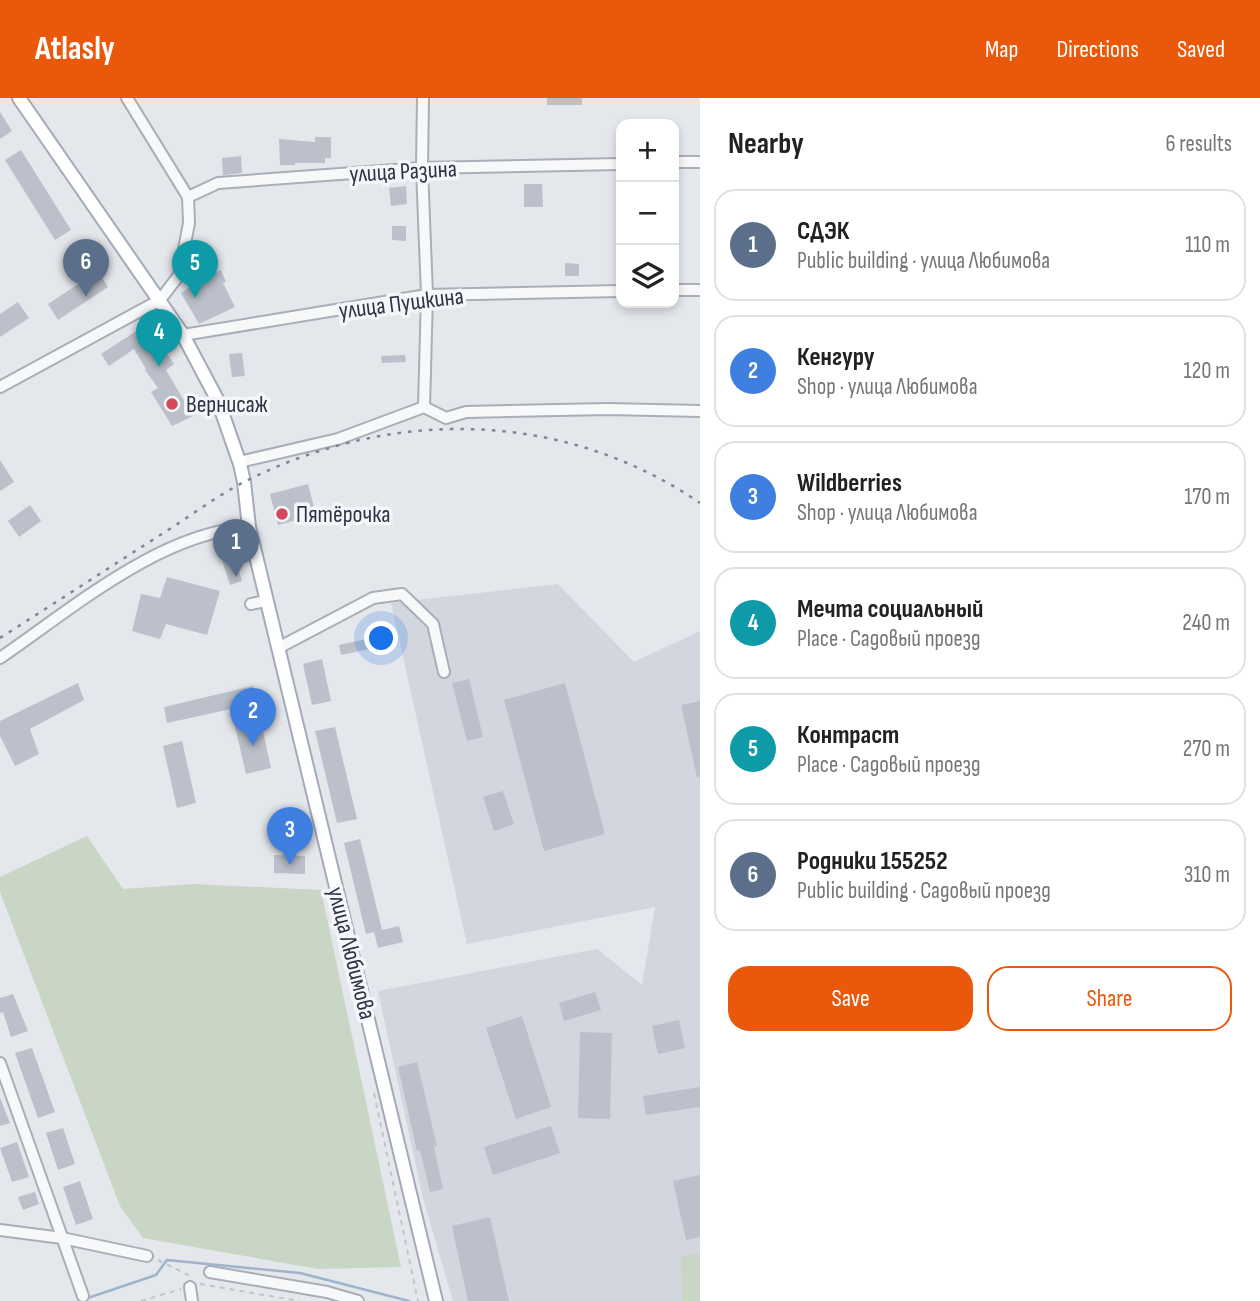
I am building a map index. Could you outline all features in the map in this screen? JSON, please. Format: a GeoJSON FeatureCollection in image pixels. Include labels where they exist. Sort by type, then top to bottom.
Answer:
{"type":"FeatureCollection","features":[{"type":"Feature","properties":{"kind":"main road","name":"улица Любимова"},"geometry":{"type":"LineString","coordinates":[[19,98],[183,335],[218,401],[244,482],[248,527],[436,1301]]}},
{"type":"Feature","properties":{"kind":"street"},"geometry":{"type":"LineString","coordinates":[[0,387],[160,300],[179,275],[189,223],[188,197],[127,98]]}},
{"type":"Feature","properties":{"kind":"street"},"geometry":{"type":"LineString","coordinates":[[422,98],[427,295],[424,407]]}},
{"type":"Feature","properties":{"kind":"street"},"geometry":{"type":"LineString","coordinates":[[679,162],[700,162]]}},
{"type":"Feature","properties":{"kind":"street","name":"улица Разина"},"geometry":{"type":"LineString","coordinates":[[188,197],[218,183],[422,168],[616,164]]}},
{"type":"Feature","properties":{"kind":"street"},"geometry":{"type":"LineString","coordinates":[[679,290],[700,290]]}},
{"type":"Feature","properties":{"kind":"street","name":"улица Пушкина"},"geometry":{"type":"LineString","coordinates":[[183,335],[427,295],[616,291]]}},
{"type":"Feature","properties":{"kind":"street"},"geometry":{"type":"LineString","coordinates":[[239,462],[338,439],[424,407],[446,418],[466,412],[608,409],[700,411]]}},
{"type":"Feature","properties":{"kind":"street"},"geometry":{"type":"LineString","coordinates":[[0,658],[143,561],[191,538],[248,527]]}},
{"type":"Feature","properties":{"kind":"street"},"geometry":{"type":"LineString","coordinates":[[278,648],[373,598],[402,594],[433,624],[444,672]]}},
{"type":"Feature","properties":{"kind":"street"},"geometry":{"type":"LineString","coordinates":[[251,604],[267,601]]}},
{"type":"Feature","properties":{"kind":"street"},"geometry":{"type":"LineString","coordinates":[[0,1063],[83,1296]]}},
{"type":"Feature","properties":{"kind":"street"},"geometry":{"type":"LineString","coordinates":[[0,1230],[62,1238],[147,1256]]}},
{"type":"Feature","properties":{"kind":"street"},"geometry":{"type":"LineString","coordinates":[[210,1272],[319,1296],[358,1301]]}},
{"type":"Feature","properties":{"kind":"street"},"geometry":{"type":"LineString","coordinates":[[190,1287],[192,1301]]}},
{"type":"Feature","properties":{"kind":"path"},"geometry":{"type":"LineString","coordinates":[[162,1262],[203,1283],[299,1301]]}},
{"type":"Feature","properties":{"kind":"path"},"geometry":{"type":"LineString","coordinates":[[141,1301],[203,1283]]}},
{"type":"Feature","properties":{"kind":"shaded area"},"geometry":{"type":"Polygon","coordinates":[[[558,584],[634,662],[700,631],[700,1301],[453,1301],[423,1198],[378,991],[597,949],[642,985],[655,907],[467,944],[391,603],[558,584]]]}},
{"type":"Feature","properties":{"kind":"green space"},"geometry":{"type":"Polygon","coordinates":[[[87,836],[123,889],[194,884],[321,890],[401,1267],[318,1269],[143,1238],[120,1206],[0,892],[0,877],[87,836]]]}},
{"type":"Feature","properties":{"kind":"green space"},"geometry":{"type":"Polygon","coordinates":[[[700,1253],[700,1301],[682,1301],[681,1256],[700,1253]]]}},
{"type":"Feature","properties":{"kind":"building"},"geometry":{"type":"Polygon","coordinates":[[[547,98],[582,98],[582,105],[547,105],[547,98]]]}},
{"type":"Feature","properties":{"kind":"building"},"geometry":{"type":"Polygon","coordinates":[[[0,112],[12,131],[0,139],[0,112]]]}},
{"type":"Feature","properties":{"kind":"building"},"geometry":{"type":"Polygon","coordinates":[[[315,137],[331,137],[331,158],[325,158],[325,163],[280,165],[279,139],[315,142],[315,137]]]}},
{"type":"Feature","properties":{"kind":"building"},"geometry":{"type":"Polygon","coordinates":[[[21,150],[71,230],[55,240],[5,160],[21,150]]]}},
{"type":"Feature","properties":{"kind":"building"},"geometry":{"type":"Polygon","coordinates":[[[241,156],[242,173],[223,175],[222,158],[241,156]]]}},
{"type":"Feature","properties":{"kind":"building"},"geometry":{"type":"Polygon","coordinates":[[[524,184],[542,184],[543,207],[524,207],[524,184]]]}},
{"type":"Feature","properties":{"kind":"building"},"geometry":{"type":"Polygon","coordinates":[[[406,186],[407,204],[391,206],[389,188],[406,186]]]}},
{"type":"Feature","properties":{"kind":"building"},"geometry":{"type":"Polygon","coordinates":[[[392,226],[406,226],[406,241],[392,240],[392,226]]]}},
{"type":"Feature","properties":{"kind":"building"},"geometry":{"type":"Polygon","coordinates":[[[565,263],[579,264],[579,276],[565,276],[565,263]]]}},
{"type":"Feature","properties":{"kind":"building"},"geometry":{"type":"Polygon","coordinates":[[[221,270],[226,282],[223,283],[235,307],[199,324],[181,293],[206,276],[221,270]]]}},
{"type":"Feature","properties":{"kind":"building"},"geometry":{"type":"Polygon","coordinates":[[[98,271],[108,287],[58,320],[48,304],[98,271]]]}},
{"type":"Feature","properties":{"kind":"building"},"geometry":{"type":"Polygon","coordinates":[[[18,302],[29,318],[0,337],[0,314],[18,302]]]}},
{"type":"Feature","properties":{"kind":"building"},"geometry":{"type":"Polygon","coordinates":[[[147,324],[174,364],[166,370],[193,416],[172,426],[151,392],[158,388],[134,349],[109,366],[101,354],[147,324]]]}},
{"type":"Feature","properties":{"kind":"building"},"geometry":{"type":"Polygon","coordinates":[[[242,353],[245,376],[232,377],[229,354],[242,353]]]}},
{"type":"Feature","properties":{"kind":"building"},"geometry":{"type":"Polygon","coordinates":[[[405,355],[406,362],[382,363],[381,356],[405,355]]]}},
{"type":"Feature","properties":{"kind":"building"},"geometry":{"type":"Polygon","coordinates":[[[0,460],[14,482],[0,491],[0,460]]]}},
{"type":"Feature","properties":{"kind":"building"},"geometry":{"type":"Polygon","coordinates":[[[308,484],[316,515],[278,525],[270,494],[308,484]]]}},
{"type":"Feature","properties":{"kind":"building"},"geometry":{"type":"Polygon","coordinates":[[[30,505],[41,521],[19,537],[8,521],[30,505]]]}},
{"type":"Feature","properties":{"kind":"building"},"geometry":{"type":"Polygon","coordinates":[[[234,556],[242,581],[230,585],[222,560],[234,556]]]}},
{"type":"Feature","properties":{"kind":"building"},"geometry":{"type":"Polygon","coordinates":[[[167,577],[220,591],[207,635],[166,624],[160,639],[132,631],[141,594],[160,598],[167,577]]]}},
{"type":"Feature","properties":{"kind":"building"},"geometry":{"type":"Polygon","coordinates":[[[367,639],[369,649],[341,655],[339,645],[367,639]]]}},
{"type":"Feature","properties":{"kind":"building"},"geometry":{"type":"Polygon","coordinates":[[[322,659],[331,701],[312,705],[303,664],[322,659]]]}},
{"type":"Feature","properties":{"kind":"building"},"geometry":{"type":"Polygon","coordinates":[[[469,679],[483,737],[467,741],[452,683],[469,679]]]}},
{"type":"Feature","properties":{"kind":"building"},"geometry":{"type":"Polygon","coordinates":[[[78,683],[84,700],[30,729],[39,754],[15,766],[0,736],[0,721],[78,683]]]}},
{"type":"Feature","properties":{"kind":"building"},"geometry":{"type":"Polygon","coordinates":[[[565,683],[605,834],[544,851],[504,700],[565,683]]]}},
{"type":"Feature","properties":{"kind":"building"},"geometry":{"type":"Polygon","coordinates":[[[253,686],[271,768],[246,774],[231,709],[167,723],[164,707],[253,686]]]}},
{"type":"Feature","properties":{"kind":"building"},"geometry":{"type":"Polygon","coordinates":[[[700,701],[700,777],[697,777],[681,705],[700,701]]]}},
{"type":"Feature","properties":{"kind":"building"},"geometry":{"type":"Polygon","coordinates":[[[335,727],[357,819],[337,823],[315,731],[335,727]]]}},
{"type":"Feature","properties":{"kind":"building"},"geometry":{"type":"Polygon","coordinates":[[[182,741],[196,803],[177,808],[163,746],[182,741]]]}},
{"type":"Feature","properties":{"kind":"building"},"geometry":{"type":"Polygon","coordinates":[[[503,791],[514,824],[494,831],[483,797],[503,791]]]}},
{"type":"Feature","properties":{"kind":"building"},"geometry":{"type":"Polygon","coordinates":[[[360,839],[382,930],[399,926],[403,942],[378,948],[374,932],[366,934],[344,843],[360,839]]]}},
{"type":"Feature","properties":{"kind":"building"},"geometry":{"type":"Polygon","coordinates":[[[274,855],[305,856],[305,874],[274,873],[274,855]]]}},
{"type":"Feature","properties":{"kind":"building"},"geometry":{"type":"Polygon","coordinates":[[[595,992],[601,1010],[564,1021],[559,1003],[595,992]]]}},
{"type":"Feature","properties":{"kind":"building"},"geometry":{"type":"Polygon","coordinates":[[[13,994],[28,1031],[11,1037],[3,1012],[0,1013],[0,998],[13,994]]]}},
{"type":"Feature","properties":{"kind":"building"},"geometry":{"type":"Polygon","coordinates":[[[522,1016],[551,1107],[516,1119],[486,1028],[522,1016]]]}},
{"type":"Feature","properties":{"kind":"building"},"geometry":{"type":"Polygon","coordinates":[[[679,1020],[685,1048],[658,1054],[652,1026],[679,1020]]]}},
{"type":"Feature","properties":{"kind":"building"},"geometry":{"type":"Polygon","coordinates":[[[580,1032],[612,1033],[610,1119],[578,1118],[580,1032]]]}},
{"type":"Feature","properties":{"kind":"building"},"geometry":{"type":"Polygon","coordinates":[[[32,1048],[55,1112],[38,1118],[15,1053],[32,1048]]]}},
{"type":"Feature","properties":{"kind":"building"},"geometry":{"type":"Polygon","coordinates":[[[417,1062],[437,1146],[434,1147],[443,1189],[430,1192],[420,1150],[417,1151],[398,1067],[417,1062]]]}},
{"type":"Feature","properties":{"kind":"building"},"geometry":{"type":"Polygon","coordinates":[[[700,1087],[700,1107],[646,1115],[643,1096],[700,1087]]]}},
{"type":"Feature","properties":{"kind":"building"},"geometry":{"type":"Polygon","coordinates":[[[0,1098],[10,1123],[0,1126],[0,1098]]]}},
{"type":"Feature","properties":{"kind":"building"},"geometry":{"type":"Polygon","coordinates":[[[551,1126],[560,1153],[493,1175],[484,1147],[551,1126]]]}},
{"type":"Feature","properties":{"kind":"building"},"geometry":{"type":"Polygon","coordinates":[[[63,1128],[75,1164],[58,1170],[46,1133],[63,1128]]]}},
{"type":"Feature","properties":{"kind":"building"},"geometry":{"type":"Polygon","coordinates":[[[17,1142],[29,1177],[12,1182],[0,1148],[17,1142]]]}},
{"type":"Feature","properties":{"kind":"building"},"geometry":{"type":"Polygon","coordinates":[[[700,1175],[700,1237],[686,1240],[673,1181],[700,1175]]]}},
{"type":"Feature","properties":{"kind":"building"},"geometry":{"type":"Polygon","coordinates":[[[80,1181],[93,1219],[76,1225],[63,1187],[80,1181]]]}},
{"type":"Feature","properties":{"kind":"building"},"geometry":{"type":"Polygon","coordinates":[[[35,1192],[39,1204],[23,1210],[18,1197],[35,1192]]]}},
{"type":"Feature","properties":{"kind":"building"},"geometry":{"type":"Polygon","coordinates":[[[490,1217],[509,1301],[468,1301],[452,1226],[490,1217]]]}},
{"type":"Feature","properties":{"kind":"waterway"},"geometry":{"type":"LineString","coordinates":[[79,1301],[156,1275],[167,1260],[300,1273],[409,1301]]}},
{"type":"Feature","properties":{"kind":"railway"},"geometry":{"type":"LineString","coordinates":[[0,638],[246,481],[302,457],[359,440],[418,431],[477,429],[535,436],[592,450],[647,472],[700,503]]}},
{"type":"Feature","properties":{"kind":"place","name":"Родники 155252"},"geometry":{"type":"Point","coordinates":[86,297]}},
{"type":"Feature","properties":{"kind":"place","name":"Контраст"},"geometry":{"type":"Point","coordinates":[195,298]}},
{"type":"Feature","properties":{"kind":"place","name":"Мечта социальный"},"geometry":{"type":"Point","coordinates":[159,367]}},
{"type":"Feature","properties":{"kind":"place","name":"Вернисаж"},"geometry":{"type":"Point","coordinates":[172,404]}},
{"type":"Feature","properties":{"kind":"place","name":"Пятёрочка"},"geometry":{"type":"Point","coordinates":[282,514]}},
{"type":"Feature","properties":{"kind":"place","name":"СДЭК"},"geometry":{"type":"Point","coordinates":[236,577]}},
{"type":"Feature","properties":{"kind":"place","name":"Кенгуру"},"geometry":{"type":"Point","coordinates":[253,746]}},
{"type":"Feature","properties":{"kind":"place","name":"Wildberries"},"geometry":{"type":"Point","coordinates":[290,865]}}]}
